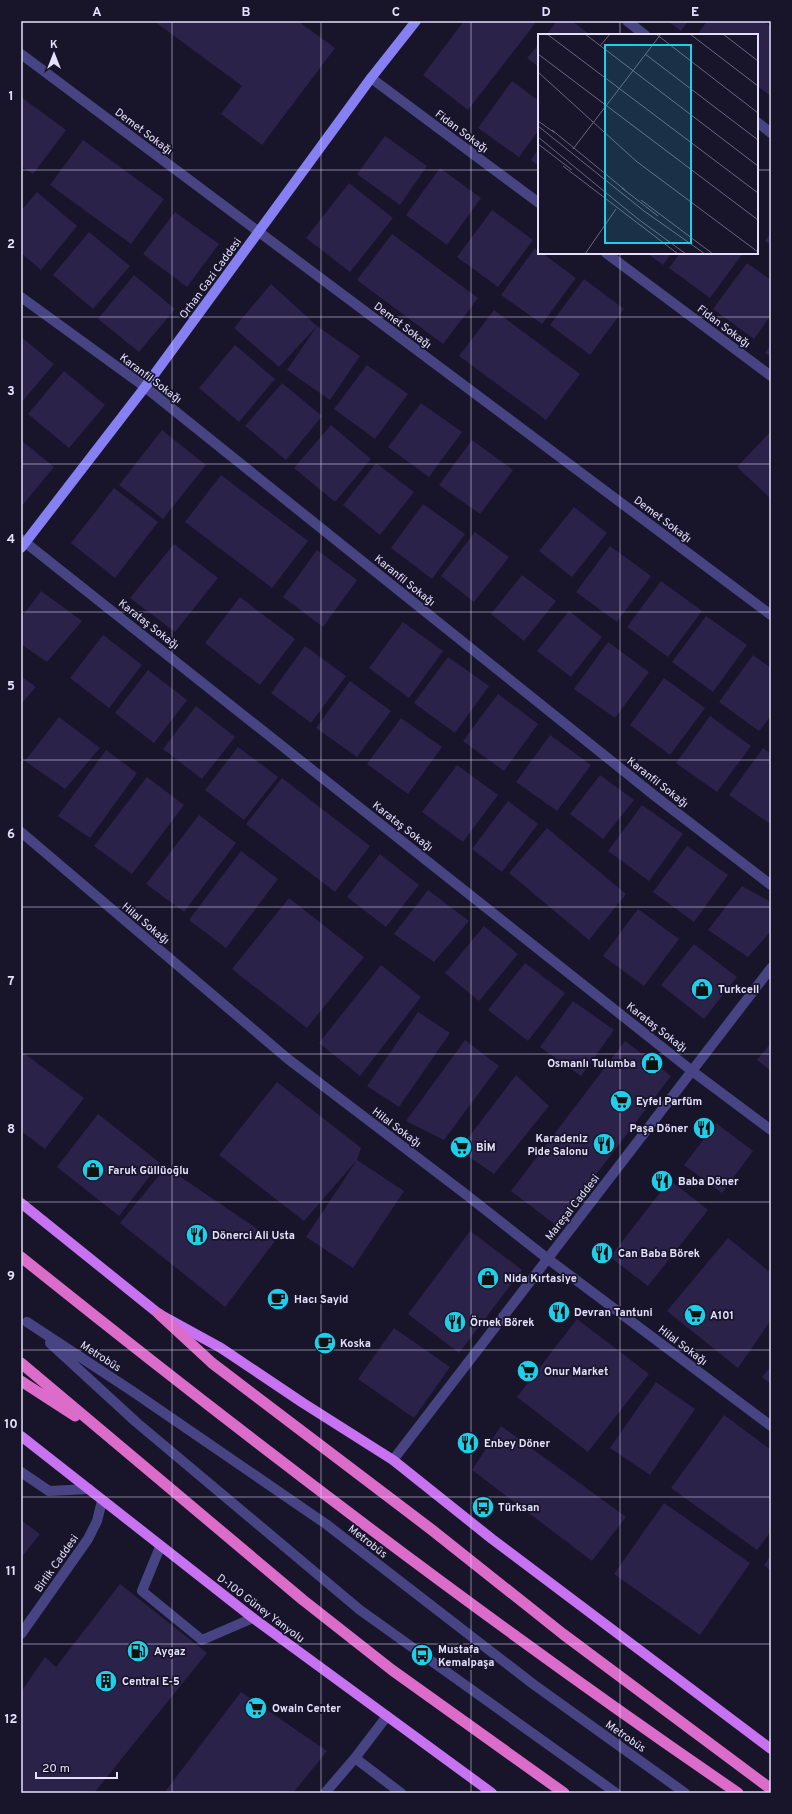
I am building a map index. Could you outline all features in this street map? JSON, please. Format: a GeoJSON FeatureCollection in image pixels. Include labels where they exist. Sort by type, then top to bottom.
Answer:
{"type":"FeatureCollection","features":[{"type":"Feature","properties":{"kind":"highway"},"geometry":{"type":"LineString","coordinates":[[21,1257],[357,1520],[606,1702],[738,1793]]}},
{"type":"Feature","properties":{"kind":"highway"},"geometry":{"type":"LineString","coordinates":[[159,1314],[212,1363],[432,1530],[563,1634],[771,1789]]}},
{"type":"Feature","properties":{"kind":"highway"},"geometry":{"type":"LineString","coordinates":[[21,1363],[256,1562],[368,1651],[512,1757],[564,1793]]}},
{"type":"Feature","properties":{"kind":"highway"},"geometry":{"type":"LineString","coordinates":[[21,1381],[117,1443]]}},
{"type":"Feature","properties":{"kind":"main road","name":"Orhan Gazi Caddesi"},"geometry":{"type":"LineString","coordinates":[[22,543],[145,387],[371,78],[416,21]]}},
{"type":"Feature","properties":{"kind":"main road"},"geometry":{"type":"LineString","coordinates":[[21,1203],[159,1314],[221,1348],[303,1403],[393,1460],[492,1539],[771,1749]]}},
{"type":"Feature","properties":{"kind":"main road","name":"D-100 Güney Yanyolu"},"geometry":{"type":"LineString","coordinates":[[21,1436],[160,1547],[253,1618],[492,1793]]}},
{"type":"Feature","properties":{"kind":"street"},"geometry":{"type":"LineString","coordinates":[[627,21],[644,34]]}},
{"type":"Feature","properties":{"kind":"street","name":"Demet Sokağı"},"geometry":{"type":"LineString","coordinates":[[21,54],[771,615]]}},
{"type":"Feature","properties":{"kind":"street","name":"Fidan Sokağı"},"geometry":{"type":"LineString","coordinates":[[371,78],[538,202]]}},
{"type":"Feature","properties":{"kind":"street"},"geometry":{"type":"LineString","coordinates":[[758,123],[771,133]]}},
{"type":"Feature","properties":{"kind":"street","name":"Fidan Sokağı"},"geometry":{"type":"LineString","coordinates":[[607,254],[771,376]]}},
{"type":"Feature","properties":{"kind":"street","name":"Karanfil Sokağı"},"geometry":{"type":"LineString","coordinates":[[21,297],[145,387],[655,796],[771,885]]}},
{"type":"Feature","properties":{"kind":"street","name":"Karataş Sokağı"},"geometry":{"type":"LineString","coordinates":[[22,543],[692,1071],[771,1130]]}},
{"type":"Feature","properties":{"kind":"street","name":"Hilal Sokağı"},"geometry":{"type":"LineString","coordinates":[[21,832],[288,1059],[548,1259],[771,1426]]}},
{"type":"Feature","properties":{"kind":"street","name":"Mareşal Caddesi"},"geometry":{"type":"LineString","coordinates":[[393,1460],[771,968]]}},
{"type":"Feature","properties":{"kind":"street","name":"Metrobüs"},"geometry":{"type":"LineString","coordinates":[[24,1320],[136,1422],[360,1610],[616,1793]]}},
{"type":"Feature","properties":{"kind":"street","name":"Metrobüs"},"geometry":{"type":"LineString","coordinates":[[24,1320],[132,1391],[326,1524],[533,1684],[685,1793]]}},
{"type":"Feature","properties":{"kind":"street"},"geometry":{"type":"LineString","coordinates":[[21,1472],[49,1491],[89,1489]]}},
{"type":"Feature","properties":{"kind":"street","name":"Birlik Caddesi"},"geometry":{"type":"LineString","coordinates":[[21,1634],[98,1522],[102,1501]]}},
{"type":"Feature","properties":{"kind":"street"},"geometry":{"type":"LineString","coordinates":[[160,1547],[142,1591],[202,1640],[253,1618]]}},
{"type":"Feature","properties":{"kind":"street"},"geometry":{"type":"LineString","coordinates":[[325,1793],[355,1758],[387,1716]]}},
{"type":"Feature","properties":{"kind":"street"},"geometry":{"type":"LineString","coordinates":[[355,1758],[401,1793]]}},
{"type":"Feature","properties":{"kind":"building"},"geometry":{"type":"Polygon","coordinates":[[[154,21],[298,21],[335,48],[262,145],[221,114],[242,86],[154,21]]]}},
{"type":"Feature","properties":{"kind":"building"},"geometry":{"type":"Polygon","coordinates":[[[464,21],[537,21],[468,110],[423,75],[464,21]]]}},
{"type":"Feature","properties":{"kind":"building"},"geometry":{"type":"Polygon","coordinates":[[[557,21],[572,21],[589,34],[547,34],[557,21]]]}},
{"type":"Feature","properties":{"kind":"building"},"geometry":{"type":"Polygon","coordinates":[[[668,21],[688,21],[681,31],[668,21]]]}},
{"type":"Feature","properties":{"kind":"building"},"geometry":{"type":"Polygon","coordinates":[[[707,21],[763,21],[771,27],[771,96],[758,87],[758,34],[698,34],[707,21]]]}},
{"type":"Feature","properties":{"kind":"building"},"geometry":{"type":"Polygon","coordinates":[[[538,45],[538,66],[527,58],[538,45]]]}},
{"type":"Feature","properties":{"kind":"building"},"geometry":{"type":"Polygon","coordinates":[[[512,81],[538,100],[538,131],[519,157],[478,128],[512,81]]]}},
{"type":"Feature","properties":{"kind":"building"},"geometry":{"type":"Polygon","coordinates":[[[21,97],[66,130],[33,174],[21,166],[21,97]]]}},
{"type":"Feature","properties":{"kind":"building"},"geometry":{"type":"Polygon","coordinates":[[[385,136],[427,166],[400,205],[357,174],[385,136]]]}},
{"type":"Feature","properties":{"kind":"building"},"geometry":{"type":"Polygon","coordinates":[[[83,140],[164,199],[131,244],[50,185],[83,140]]]}},
{"type":"Feature","properties":{"kind":"building"},"geometry":{"type":"Polygon","coordinates":[[[538,150],[538,165],[531,160],[538,150]]]}},
{"type":"Feature","properties":{"kind":"building"},"geometry":{"type":"Polygon","coordinates":[[[440,168],[481,198],[447,245],[406,215],[440,168]]]}},
{"type":"Feature","properties":{"kind":"building"},"geometry":{"type":"Polygon","coordinates":[[[349,183],[393,218],[350,272],[306,238],[349,183]]]}},
{"type":"Feature","properties":{"kind":"building"},"geometry":{"type":"Polygon","coordinates":[[[37,192],[77,226],[41,270],[21,253],[21,211],[37,192]]]}},
{"type":"Feature","properties":{"kind":"building"},"geometry":{"type":"Polygon","coordinates":[[[492,210],[533,240],[498,287],[457,257],[492,210]]]}},
{"type":"Feature","properties":{"kind":"building"},"geometry":{"type":"Polygon","coordinates":[[[175,212],[219,244],[187,287],[143,254],[175,212]]]}},
{"type":"Feature","properties":{"kind":"building"},"geometry":{"type":"Polygon","coordinates":[[[89,232],[130,266],[93,309],[53,275],[89,232]]]}},
{"type":"Feature","properties":{"kind":"building"},"geometry":{"type":"Polygon","coordinates":[[[771,233],[771,245],[765,241],[771,233]]]}},
{"type":"Feature","properties":{"kind":"building"},"geometry":{"type":"Polygon","coordinates":[[[392,234],[478,298],[443,344],[357,280],[392,234]]]}},
{"type":"Feature","properties":{"kind":"building"},"geometry":{"type":"Polygon","coordinates":[[[535,248],[538,254],[543,254],[576,278],[542,324],[501,295],[535,248]]]}},
{"type":"Feature","properties":{"kind":"building"},"geometry":{"type":"Polygon","coordinates":[[[648,254],[671,254],[663,265],[648,254]]]}},
{"type":"Feature","properties":{"kind":"building"},"geometry":{"type":"Polygon","coordinates":[[[679,254],[742,254],[710,298],[669,268],[679,254]]]}},
{"type":"Feature","properties":{"kind":"building"},"geometry":{"type":"Polygon","coordinates":[[[747,263],[771,280],[771,315],[754,339],[713,309],[747,263]]]}},
{"type":"Feature","properties":{"kind":"building"},"geometry":{"type":"Polygon","coordinates":[[[134,275],[175,309],[139,352],[98,319],[134,275]]]}},
{"type":"Feature","properties":{"kind":"building"},"geometry":{"type":"Polygon","coordinates":[[[584,279],[624,309],[590,355],[550,325],[584,279]]]}},
{"type":"Feature","properties":{"kind":"building"},"geometry":{"type":"Polygon","coordinates":[[[271,284],[317,326],[279,367],[234,328],[271,284]]]}},
{"type":"Feature","properties":{"kind":"building"},"geometry":{"type":"Polygon","coordinates":[[[494,310],[580,374],[546,420],[459,356],[494,310]]]}},
{"type":"Feature","properties":{"kind":"building"},"geometry":{"type":"Polygon","coordinates":[[[317,326],[360,356],[330,400],[287,370],[317,326]]]}},
{"type":"Feature","properties":{"kind":"building"},"geometry":{"type":"Polygon","coordinates":[[[21,337],[54,364],[21,403],[21,337]]]}},
{"type":"Feature","properties":{"kind":"building"},"geometry":{"type":"Polygon","coordinates":[[[235,345],[275,379],[239,422],[199,388],[235,345]]]}},
{"type":"Feature","properties":{"kind":"building"},"geometry":{"type":"Polygon","coordinates":[[[771,345],[771,357],[765,353],[771,345]]]}},
{"type":"Feature","properties":{"kind":"building"},"geometry":{"type":"Polygon","coordinates":[[[367,365],[408,394],[375,439],[334,409],[367,365]]]}},
{"type":"Feature","properties":{"kind":"building"},"geometry":{"type":"Polygon","coordinates":[[[64,371],[105,405],[69,448],[28,414],[64,371]]]}},
{"type":"Feature","properties":{"kind":"building"},"geometry":{"type":"Polygon","coordinates":[[[282,383],[322,416],[286,460],[245,426],[282,383]]]}},
{"type":"Feature","properties":{"kind":"building"},"geometry":{"type":"Polygon","coordinates":[[[421,403],[462,432],[429,477],[388,447],[421,403]]]}},
{"type":"Feature","properties":{"kind":"building"},"geometry":{"type":"Polygon","coordinates":[[[331,425],[371,459],[335,502],[294,468],[331,425]]]}},
{"type":"Feature","properties":{"kind":"building"},"geometry":{"type":"Polygon","coordinates":[[[162,430],[206,465],[163,519],[119,485],[162,430]]]}},
{"type":"Feature","properties":{"kind":"building"},"geometry":{"type":"Polygon","coordinates":[[[771,431],[771,496],[769,497],[737,467],[771,431]]]}},
{"type":"Feature","properties":{"kind":"building"},"geometry":{"type":"Polygon","coordinates":[[[21,440],[54,467],[21,507],[21,440]]]}},
{"type":"Feature","properties":{"kind":"building"},"geometry":{"type":"Polygon","coordinates":[[[472,440],[513,470],[480,514],[439,485],[472,440]]]}},
{"type":"Feature","properties":{"kind":"building"},"geometry":{"type":"Polygon","coordinates":[[[376,463],[414,492],[380,535],[343,505],[376,463]]]}},
{"type":"Feature","properties":{"kind":"building"},"geometry":{"type":"Polygon","coordinates":[[[221,475],[308,541],[272,588],[185,522],[221,475]]]}},
{"type":"Feature","properties":{"kind":"building"},"geometry":{"type":"Polygon","coordinates":[[[114,488],[158,522],[115,578],[71,543],[114,488]]]}},
{"type":"Feature","properties":{"kind":"building"},"geometry":{"type":"Polygon","coordinates":[[[423,504],[465,534],[432,579],[391,548],[423,504]]]}},
{"type":"Feature","properties":{"kind":"building"},"geometry":{"type":"Polygon","coordinates":[[[574,507],[607,533],[572,577],[539,551],[574,507]]]}},
{"type":"Feature","properties":{"kind":"building"},"geometry":{"type":"Polygon","coordinates":[[[475,532],[509,557],[474,602],[441,576],[475,532]]]}},
{"type":"Feature","properties":{"kind":"building"},"geometry":{"type":"Polygon","coordinates":[[[174,544],[218,578],[175,632],[130,598],[174,544]]]}},
{"type":"Feature","properties":{"kind":"building"},"geometry":{"type":"Polygon","coordinates":[[[610,546],[651,576],[617,622],[576,592],[610,546]]]}},
{"type":"Feature","properties":{"kind":"building"},"geometry":{"type":"Polygon","coordinates":[[[317,550],[357,580],[323,627],[283,597],[317,550]]]}},
{"type":"Feature","properties":{"kind":"building"},"geometry":{"type":"Polygon","coordinates":[[[522,575],[556,601],[524,641],[491,614],[522,575]]]}},
{"type":"Feature","properties":{"kind":"building"},"geometry":{"type":"Polygon","coordinates":[[[661,581],[702,611],[668,657],[627,627],[661,581]]]}},
{"type":"Feature","properties":{"kind":"building"},"geometry":{"type":"Polygon","coordinates":[[[41,591],[82,621],[47,662],[21,644],[21,618],[41,591]]]}},
{"type":"Feature","properties":{"kind":"building"},"geometry":{"type":"Polygon","coordinates":[[[240,597],[295,639],[260,685],[205,643],[240,597]]]}},
{"type":"Feature","properties":{"kind":"building"},"geometry":{"type":"Polygon","coordinates":[[[569,611],[602,637],[571,677],[537,651],[569,611]]]}},
{"type":"Feature","properties":{"kind":"building"},"geometry":{"type":"Polygon","coordinates":[[[706,616],[747,645],[713,692],[672,662],[706,616]]]}},
{"type":"Feature","properties":{"kind":"building"},"geometry":{"type":"Polygon","coordinates":[[[403,622],[443,651],[409,698],[369,668],[403,622]]]}},
{"type":"Feature","properties":{"kind":"building"},"geometry":{"type":"Polygon","coordinates":[[[103,635],[142,665],[109,708],[70,678],[103,635]]]}},
{"type":"Feature","properties":{"kind":"building"},"geometry":{"type":"Polygon","coordinates":[[[608,642],[649,672],[615,718],[574,689],[608,642]]]}},
{"type":"Feature","properties":{"kind":"building"},"geometry":{"type":"Polygon","coordinates":[[[305,646],[346,676],[311,723],[271,693],[305,646]]]}},
{"type":"Feature","properties":{"kind":"building"},"geometry":{"type":"Polygon","coordinates":[[[753,655],[771,668],[771,716],[759,731],[719,702],[753,655]]]}},
{"type":"Feature","properties":{"kind":"building"},"geometry":{"type":"Polygon","coordinates":[[[448,657],[489,686],[455,733],[414,703],[448,657]]]}},
{"type":"Feature","properties":{"kind":"building"},"geometry":{"type":"Polygon","coordinates":[[[148,670],[187,700],[154,743],[115,713],[148,670]]]}},
{"type":"Feature","properties":{"kind":"building"},"geometry":{"type":"Polygon","coordinates":[[[21,676],[36,687],[21,704],[21,676]]]}},
{"type":"Feature","properties":{"kind":"building"},"geometry":{"type":"Polygon","coordinates":[[[664,678],[705,708],[670,755],[630,725],[664,678]]]}},
{"type":"Feature","properties":{"kind":"building"},"geometry":{"type":"Polygon","coordinates":[[[350,681],[391,711],[357,757],[316,728],[350,681]]]}},
{"type":"Feature","properties":{"kind":"building"},"geometry":{"type":"Polygon","coordinates":[[[498,694],[538,724],[504,771],[463,741],[498,694]]]}},
{"type":"Feature","properties":{"kind":"building"},"geometry":{"type":"Polygon","coordinates":[[[196,706],[235,737],[202,779],[163,749],[196,706]]]}},
{"type":"Feature","properties":{"kind":"building"},"geometry":{"type":"Polygon","coordinates":[[[710,716],[751,746],[717,792],[676,763],[710,716]]]}},
{"type":"Feature","properties":{"kind":"building"},"geometry":{"type":"Polygon","coordinates":[[[59,717],[100,748],[65,789],[25,761],[59,717]]]}},
{"type":"Feature","properties":{"kind":"building"},"geometry":{"type":"Polygon","coordinates":[[[401,718],[442,747],[408,794],[367,764],[401,718]]]}},
{"type":"Feature","properties":{"kind":"building"},"geometry":{"type":"Polygon","coordinates":[[[550,735],[591,765],[557,811],[516,782],[550,735]]]}},
{"type":"Feature","properties":{"kind":"building"},"geometry":{"type":"Polygon","coordinates":[[[238,747],[278,777],[244,820],[205,790],[238,747]]]}},
{"type":"Feature","properties":{"kind":"building"},"geometry":{"type":"Polygon","coordinates":[[[763,748],[771,754],[770,824],[729,795],[763,748]]]}},
{"type":"Feature","properties":{"kind":"building"},"geometry":{"type":"Polygon","coordinates":[[[106,750],[137,773],[90,838],[58,816],[106,750]]]}},
{"type":"Feature","properties":{"kind":"building"},"geometry":{"type":"Polygon","coordinates":[[[457,765],[498,795],[463,842],[422,812],[457,765]]]}},
{"type":"Feature","properties":{"kind":"building"},"geometry":{"type":"Polygon","coordinates":[[[600,775],[634,800],[603,839],[570,814],[600,775]]]}},
{"type":"Feature","properties":{"kind":"building"},"geometry":{"type":"Polygon","coordinates":[[[147,777],[184,805],[132,874],[94,846],[147,777]]]}},
{"type":"Feature","properties":{"kind":"building"},"geometry":{"type":"Polygon","coordinates":[[[282,778],[370,846],[335,892],[246,824],[282,778]]]}},
{"type":"Feature","properties":{"kind":"building"},"geometry":{"type":"Polygon","coordinates":[[[508,801],[538,824],[502,872],[472,849],[508,801]]]}},
{"type":"Feature","properties":{"kind":"building"},"geometry":{"type":"Polygon","coordinates":[[[642,805],[683,834],[649,881],[608,851],[642,805]]]}},
{"type":"Feature","properties":{"kind":"building"},"geometry":{"type":"Polygon","coordinates":[[[199,815],[236,843],[184,912],[146,884],[199,815]]]}},
{"type":"Feature","properties":{"kind":"building"},"geometry":{"type":"Polygon","coordinates":[[[547,828],[626,894],[589,940],[509,873],[547,828]]]}},
{"type":"Feature","properties":{"kind":"building"},"geometry":{"type":"Polygon","coordinates":[[[687,846],[728,875],[694,922],[653,892],[687,846]]]}},
{"type":"Feature","properties":{"kind":"building"},"geometry":{"type":"Polygon","coordinates":[[[241,851],[278,879],[226,948],[189,920],[241,851]]]}},
{"type":"Feature","properties":{"kind":"building"},"geometry":{"type":"Polygon","coordinates":[[[380,854],[419,885],[386,927],[347,897],[380,854]]]}},
{"type":"Feature","properties":{"kind":"building"},"geometry":{"type":"Polygon","coordinates":[[[742,886],[771,902],[771,931],[748,957],[708,930],[742,886]]]}},
{"type":"Feature","properties":{"kind":"building"},"geometry":{"type":"Polygon","coordinates":[[[428,890],[469,921],[434,962],[394,934],[428,890]]]}},
{"type":"Feature","properties":{"kind":"building"},"geometry":{"type":"Polygon","coordinates":[[[289,898],[364,957],[307,1028],[232,969],[289,898]]]}},
{"type":"Feature","properties":{"kind":"building"},"geometry":{"type":"Polygon","coordinates":[[[638,909],[679,939],[644,986],[603,956],[638,909]]]}},
{"type":"Feature","properties":{"kind":"building"},"geometry":{"type":"Polygon","coordinates":[[[484,926],[518,954],[479,1001],[445,973],[484,926]]]}},
{"type":"Feature","properties":{"kind":"building"},"geometry":{"type":"Polygon","coordinates":[[[694,944],[737,977],[704,1019],[661,985],[694,944]]]}},
{"type":"Feature","properties":{"kind":"building"},"geometry":{"type":"Polygon","coordinates":[[[525,963],[565,993],[528,1041],[488,1010],[525,963]]]}},
{"type":"Feature","properties":{"kind":"building"},"geometry":{"type":"Polygon","coordinates":[[[381,965],[421,997],[360,1076],[319,1043],[381,965]]]}},
{"type":"Feature","properties":{"kind":"building"},"geometry":{"type":"Polygon","coordinates":[[[573,1001],[614,1030],[581,1076],[540,1047],[573,1001]]]}},
{"type":"Feature","properties":{"kind":"building"},"geometry":{"type":"Polygon","coordinates":[[[418,1012],[450,1033],[399,1107],[367,1086],[418,1012]]]}},
{"type":"Feature","properties":{"kind":"building"},"geometry":{"type":"Polygon","coordinates":[[[465,1040],[499,1066],[444,1140],[406,1121],[465,1040]]]}},
{"type":"Feature","properties":{"kind":"building"},"geometry":{"type":"Polygon","coordinates":[[[625,1041],[671,1076],[557,1226],[511,1191],[625,1041]]]}},
{"type":"Feature","properties":{"kind":"building"},"geometry":{"type":"Polygon","coordinates":[[[771,1043],[771,1071],[757,1060],[771,1043]]]}},
{"type":"Feature","properties":{"kind":"building"},"geometry":{"type":"Polygon","coordinates":[[[21,1051],[84,1098],[45,1149],[21,1131],[21,1051]]]}},
{"type":"Feature","properties":{"kind":"building"},"geometry":{"type":"Polygon","coordinates":[[[516,1075],[549,1106],[494,1174],[459,1150],[516,1075]]]}},
{"type":"Feature","properties":{"kind":"building"},"geometry":{"type":"Polygon","coordinates":[[[277,1082],[361,1148],[357,1160],[304,1221],[219,1155],[277,1082]]]}},
{"type":"Feature","properties":{"kind":"building"},"geometry":{"type":"Polygon","coordinates":[[[98,1114],[160,1163],[119,1216],[57,1167],[98,1114]]]}},
{"type":"Feature","properties":{"kind":"building"},"geometry":{"type":"Polygon","coordinates":[[[716,1123],[753,1151],[722,1193],[684,1165],[716,1123]]]}},
{"type":"Feature","properties":{"kind":"building"},"geometry":{"type":"Polygon","coordinates":[[[357,1160],[404,1191],[353,1268],[306,1237],[357,1160]]]}},
{"type":"Feature","properties":{"kind":"building"},"geometry":{"type":"Polygon","coordinates":[[[166,1167],[275,1241],[225,1307],[120,1223],[166,1167]]]}},
{"type":"Feature","properties":{"kind":"building"},"geometry":{"type":"Polygon","coordinates":[[[670,1180],[708,1210],[648,1286],[610,1257],[670,1180]]]}},
{"type":"Feature","properties":{"kind":"building"},"geometry":{"type":"Polygon","coordinates":[[[470,1231],[522,1270],[459,1353],[408,1314],[470,1231]]]}},
{"type":"Feature","properties":{"kind":"building"},"geometry":{"type":"Polygon","coordinates":[[[728,1238],[771,1273],[771,1320],[738,1368],[667,1311],[728,1238]]]}},
{"type":"Feature","properties":{"kind":"building"},"geometry":{"type":"Polygon","coordinates":[[[577,1319],[649,1374],[588,1452],[517,1397],[577,1319]]]}},
{"type":"Feature","properties":{"kind":"building"},"geometry":{"type":"Polygon","coordinates":[[[394,1328],[450,1367],[414,1418],[358,1379],[394,1328]]]}},
{"type":"Feature","properties":{"kind":"building"},"geometry":{"type":"Polygon","coordinates":[[[771,1366],[771,1384],[762,1377],[771,1366]]]}},
{"type":"Feature","properties":{"kind":"building"},"geometry":{"type":"Polygon","coordinates":[[[656,1382],[695,1409],[650,1475],[610,1448],[656,1382]]]}},
{"type":"Feature","properties":{"kind":"building"},"geometry":{"type":"Polygon","coordinates":[[[724,1415],[771,1450],[771,1531],[757,1550],[671,1488],[724,1415]]]}},
{"type":"Feature","properties":{"kind":"building"},"geometry":{"type":"Polygon","coordinates":[[[501,1426],[626,1517],[592,1561],[472,1470],[501,1426]]]}},
{"type":"Feature","properties":{"kind":"building"},"geometry":{"type":"Polygon","coordinates":[[[664,1503],[750,1563],[700,1635],[614,1574],[664,1503]]]}},
{"type":"Feature","properties":{"kind":"building"},"geometry":{"type":"Polygon","coordinates":[[[21,1520],[40,1534],[21,1558],[21,1520]]]}},
{"type":"Feature","properties":{"kind":"building"},"geometry":{"type":"Polygon","coordinates":[[[771,1555],[771,1571],[764,1565],[771,1555]]]}},
{"type":"Feature","properties":{"kind":"building","name":"Central E-5"},"geometry":{"type":"Polygon","coordinates":[[[120,1584],[207,1653],[94,1793],[21,1793],[21,1692],[45,1657],[56,1667],[120,1584]]]}},
{"type":"Feature","properties":{"kind":"building"},"geometry":{"type":"Polygon","coordinates":[[[241,1692],[327,1751],[293,1793],[164,1793],[241,1692]]]}},
{"type":"Feature","properties":{"kind":"place","name":"Turkcell"},"geometry":{"type":"Point","coordinates":[702,989]}},
{"type":"Feature","properties":{"kind":"place","name":"Osmanlı Tulumba"},"geometry":{"type":"Point","coordinates":[652,1063]}},
{"type":"Feature","properties":{"kind":"place","name":"Eyfel Parfüm"},"geometry":{"type":"Point","coordinates":[621,1101]}},
{"type":"Feature","properties":{"kind":"place","name":"Paşa Döner"},"geometry":{"type":"Point","coordinates":[704,1128]}},
{"type":"Feature","properties":{"kind":"place","name":"Karadeniz Pide Salonu"},"geometry":{"type":"Point","coordinates":[604,1144]}},
{"type":"Feature","properties":{"kind":"place","name":"BİM"},"geometry":{"type":"Point","coordinates":[461,1147]}},
{"type":"Feature","properties":{"kind":"place","name":"Faruk Güllüoğlu"},"geometry":{"type":"Point","coordinates":[93,1170]}},
{"type":"Feature","properties":{"kind":"place","name":"Baba Döner"},"geometry":{"type":"Point","coordinates":[662,1181]}},
{"type":"Feature","properties":{"kind":"place","name":"Dönerci Ali Usta"},"geometry":{"type":"Point","coordinates":[197,1235]}},
{"type":"Feature","properties":{"kind":"place","name":"Can Baba Börek"},"geometry":{"type":"Point","coordinates":[602,1253]}},
{"type":"Feature","properties":{"kind":"place","name":"Nida Kırtasiye"},"geometry":{"type":"Point","coordinates":[488,1278]}},
{"type":"Feature","properties":{"kind":"place","name":"Hacı Sayid"},"geometry":{"type":"Point","coordinates":[278,1299]}},
{"type":"Feature","properties":{"kind":"place","name":"Devran Tantuni"},"geometry":{"type":"Point","coordinates":[559,1312]}},
{"type":"Feature","properties":{"kind":"place","name":"A101"},"geometry":{"type":"Point","coordinates":[695,1315]}},
{"type":"Feature","properties":{"kind":"place","name":"Örnek Börek"},"geometry":{"type":"Point","coordinates":[455,1322]}},
{"type":"Feature","properties":{"kind":"place","name":"Koska"},"geometry":{"type":"Point","coordinates":[325,1343]}},
{"type":"Feature","properties":{"kind":"place","name":"Onur Market"},"geometry":{"type":"Point","coordinates":[528,1371]}},
{"type":"Feature","properties":{"kind":"place","name":"Enbey Döner"},"geometry":{"type":"Point","coordinates":[468,1443]}},
{"type":"Feature","properties":{"kind":"place","name":"Türksan"},"geometry":{"type":"Point","coordinates":[483,1507]}},
{"type":"Feature","properties":{"kind":"place","name":"Aygaz"},"geometry":{"type":"Point","coordinates":[138,1651]}},
{"type":"Feature","properties":{"kind":"place","name":"Mustafa Kemalpaşa"},"geometry":{"type":"Point","coordinates":[422,1655]}},
{"type":"Feature","properties":{"kind":"place","name":"Central E-5"},"geometry":{"type":"Point","coordinates":[106,1681]}},
{"type":"Feature","properties":{"kind":"place","name":"Owain Center"},"geometry":{"type":"Point","coordinates":[256,1708]}}]}
